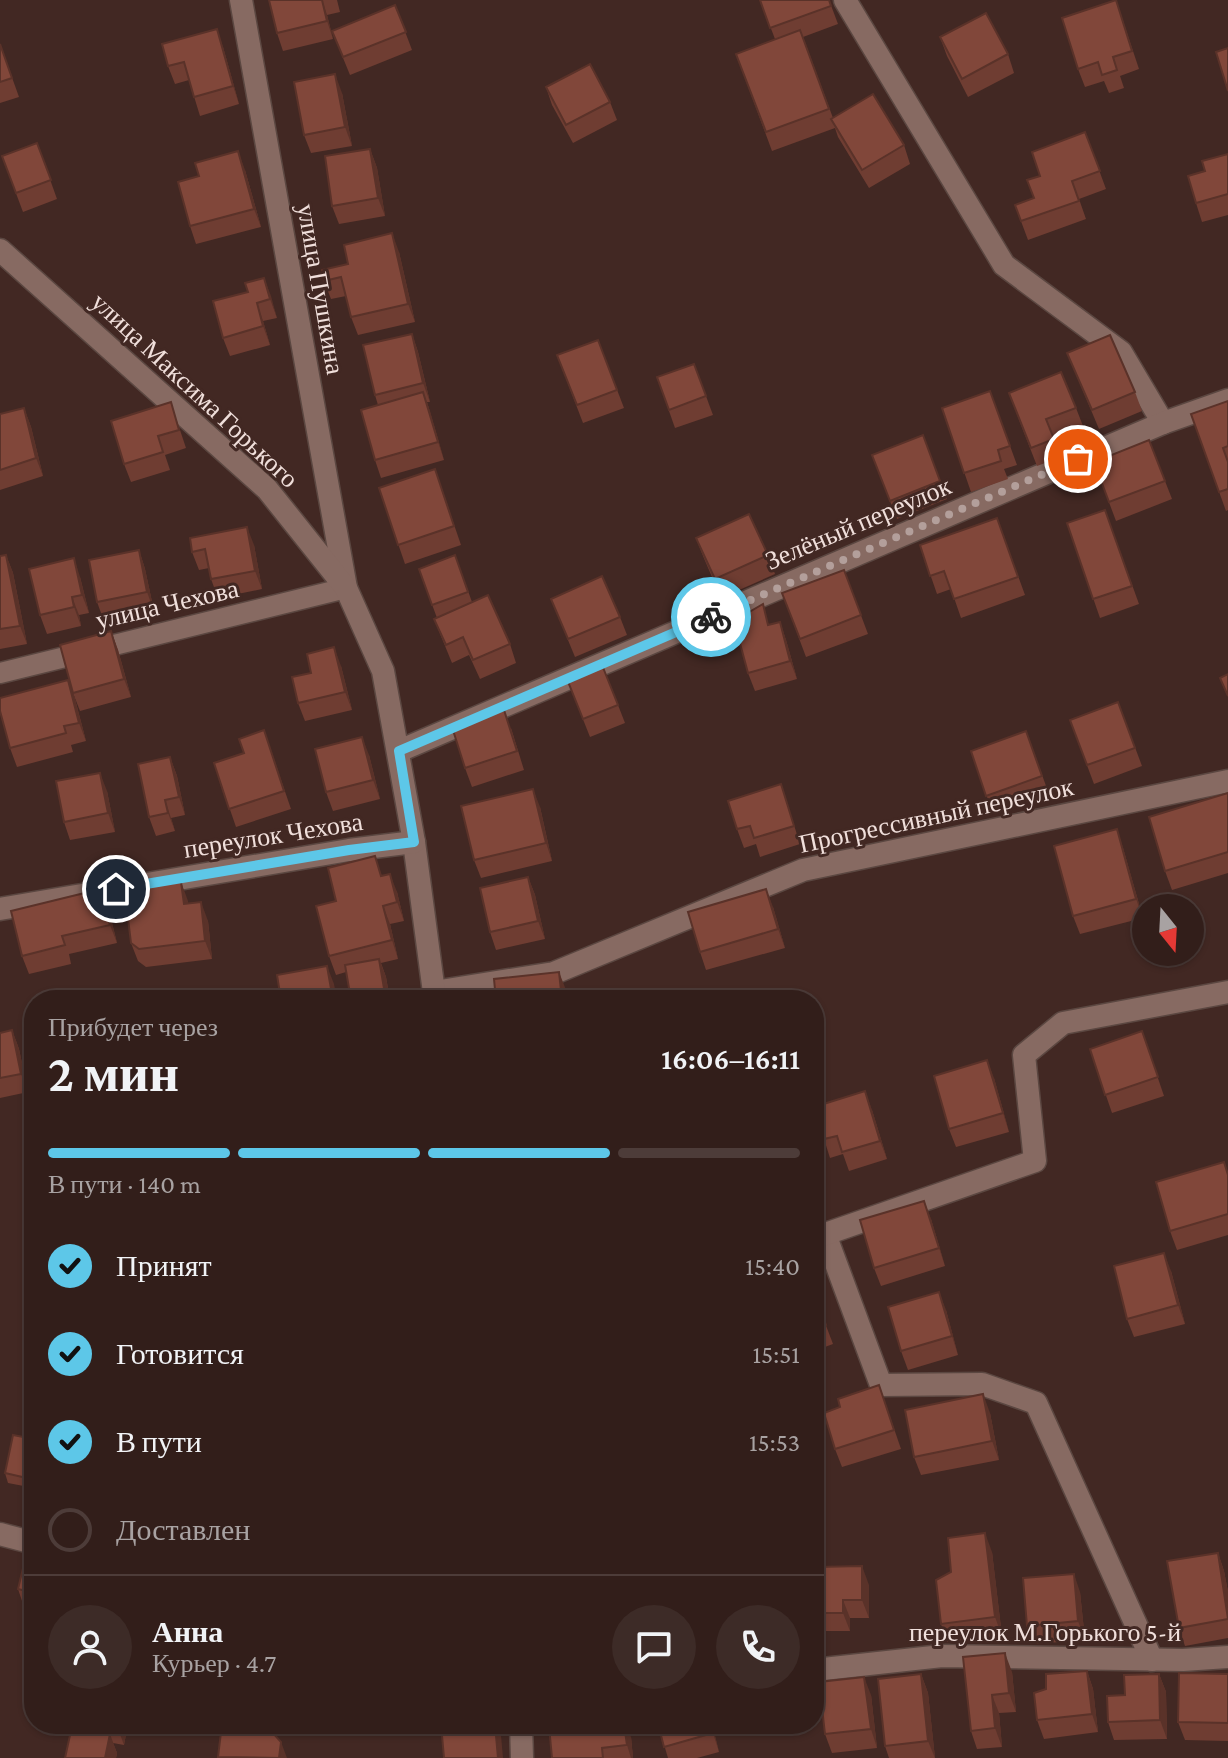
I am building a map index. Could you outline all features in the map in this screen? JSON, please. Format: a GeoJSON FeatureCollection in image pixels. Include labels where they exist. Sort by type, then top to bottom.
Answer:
{"type":"FeatureCollection","features":[{"type":"Feature","properties":{"kind":"street","name":"улица Пушкина"},"geometry":{"type":"LineString","coordinates":[[241,0],[346,588]]}},
{"type":"Feature","properties":{"kind":"street"},"geometry":{"type":"LineString","coordinates":[[845,0],[1004,265],[1121,352],[1163,423]]}},
{"type":"Feature","properties":{"kind":"street","name":"улица Максима Горького"},"geometry":{"type":"LineString","coordinates":[[0,250],[267,489],[346,588],[383,671],[414,842],[434,990]]}},
{"type":"Feature","properties":{"kind":"street","name":"Зелёный переулок"},"geometry":{"type":"LineString","coordinates":[[399,751],[1163,423],[1228,400]]}},
{"type":"Feature","properties":{"kind":"street","name":"Прогрессивный переулок"},"geometry":{"type":"LineString","coordinates":[[466,990],[554,973],[803,870],[1228,781]]}},
{"type":"Feature","properties":{"kind":"street","name":"переулок Чехова"},"geometry":{"type":"LineString","coordinates":[[0,909],[349,850],[414,842]]}},
{"type":"Feature","properties":{"kind":"street"},"geometry":{"type":"LineString","coordinates":[[824,1235],[1035,1161],[1024,1055],[1063,1023],[1228,992]]}},
{"type":"Feature","properties":{"kind":"street"},"geometry":{"type":"LineString","coordinates":[[824,1246],[881,1385],[982,1384],[1036,1403],[1152,1660]]}},
{"type":"Feature","properties":{"kind":"street"},"geometry":{"type":"LineString","coordinates":[[0,1534],[24,1540]]}},
{"type":"Feature","properties":{"kind":"street","name":"переулок М.Горького 5-й"},"geometry":{"type":"LineString","coordinates":[[824,1669],[942,1656],[1152,1660],[1228,1657]]}},
{"type":"Feature","properties":{"kind":"street"},"geometry":{"type":"LineString","coordinates":[[521,1734],[522,1758]]}},
{"type":"Feature","properties":{"kind":"lane","name":"улица Чехова"},"geometry":{"type":"LineString","coordinates":[[0,673],[346,588]]}},
{"type":"Feature","properties":{"kind":"building"},"geometry":{"type":"Polygon","coordinates":[[[269,0],[322,0],[327,21],[277,33],[269,0]]]}},
{"type":"Feature","properties":{"kind":"building"},"geometry":{"type":"Polygon","coordinates":[[[760,0],[829,0],[831,6],[770,28],[760,0]]]}},
{"type":"Feature","properties":{"kind":"building"},"geometry":{"type":"Polygon","coordinates":[[[1116,0],[1132,51],[1113,57],[1117,70],[1102,75],[1098,62],[1078,69],[1062,18],[1116,0]]]}},
{"type":"Feature","properties":{"kind":"building"},"geometry":{"type":"Polygon","coordinates":[[[395,5],[406,32],[343,57],[332,31],[395,5]]]}},
{"type":"Feature","properties":{"kind":"building"},"geometry":{"type":"Polygon","coordinates":[[[986,13],[1008,54],[962,79],[940,37],[986,13]]]}},
{"type":"Feature","properties":{"kind":"building"},"geometry":{"type":"Polygon","coordinates":[[[217,29],[233,86],[194,97],[184,62],[168,66],[162,44],[217,29]]]}},
{"type":"Feature","properties":{"kind":"building"},"geometry":{"type":"Polygon","coordinates":[[[800,30],[829,109],[766,132],[736,54],[800,30]]]}},
{"type":"Feature","properties":{"kind":"building"},"geometry":{"type":"Polygon","coordinates":[[[0,44],[12,78],[0,82],[0,44]]]}},
{"type":"Feature","properties":{"kind":"building"},"geometry":{"type":"Polygon","coordinates":[[[1228,48],[1228,91],[1216,52],[1228,48]]]}},
{"type":"Feature","properties":{"kind":"building"},"geometry":{"type":"Polygon","coordinates":[[[590,64],[610,102],[566,125],[546,87],[590,64]]]}},
{"type":"Feature","properties":{"kind":"building"},"geometry":{"type":"Polygon","coordinates":[[[335,74],[345,127],[304,135],[294,82],[335,74]]]}},
{"type":"Feature","properties":{"kind":"building"},"geometry":{"type":"Polygon","coordinates":[[[873,94],[904,145],[862,170],[831,119],[873,94]]]}},
{"type":"Feature","properties":{"kind":"building"},"geometry":{"type":"Polygon","coordinates":[[[1085,132],[1100,171],[1072,181],[1079,201],[1021,221],[1015,205],[1034,198],[1027,180],[1040,176],[1032,152],[1085,132]]]}},
{"type":"Feature","properties":{"kind":"building"},"geometry":{"type":"Polygon","coordinates":[[[37,143],[51,180],[16,193],[2,156],[37,143]]]}},
{"type":"Feature","properties":{"kind":"building"},"geometry":{"type":"Polygon","coordinates":[[[370,149],[378,198],[332,206],[325,156],[370,149]]]}},
{"type":"Feature","properties":{"kind":"building"},"geometry":{"type":"Polygon","coordinates":[[[238,151],[254,209],[190,226],[178,182],[199,176],[195,163],[238,151]]]}},
{"type":"Feature","properties":{"kind":"building"},"geometry":{"type":"Polygon","coordinates":[[[1228,154],[1228,194],[1196,203],[1188,176],[1205,171],[1202,161],[1228,154]]]}},
{"type":"Feature","properties":{"kind":"building"},"geometry":{"type":"Polygon","coordinates":[[[392,233],[408,304],[351,317],[341,277],[324,281],[322,270],[348,264],[344,245],[392,233]]]}},
{"type":"Feature","properties":{"kind":"building"},"geometry":{"type":"Polygon","coordinates":[[[264,278],[270,299],[257,303],[263,326],[223,338],[213,301],[248,292],[245,283],[264,278]]]}},
{"type":"Feature","properties":{"kind":"building"},"geometry":{"type":"Polygon","coordinates":[[[412,334],[423,383],[375,395],[363,345],[412,334]]]}},
{"type":"Feature","properties":{"kind":"building"},"geometry":{"type":"Polygon","coordinates":[[[1110,335],[1135,392],[1092,410],[1067,353],[1110,335]]]}},
{"type":"Feature","properties":{"kind":"building"},"geometry":{"type":"Polygon","coordinates":[[[598,340],[617,390],[577,405],[557,355],[598,340]]]}},
{"type":"Feature","properties":{"kind":"building"},"geometry":{"type":"Polygon","coordinates":[[[694,364],[706,396],[669,410],[657,377],[694,364]]]}},
{"type":"Feature","properties":{"kind":"building"},"geometry":{"type":"Polygon","coordinates":[[[1061,372],[1076,408],[1046,419],[1054,439],[1031,448],[1009,393],[1061,372]]]}},
{"type":"Feature","properties":{"kind":"building"},"geometry":{"type":"Polygon","coordinates":[[[990,391],[1010,446],[998,450],[1001,461],[964,473],[942,408],[990,391]]]}},
{"type":"Feature","properties":{"kind":"building"},"geometry":{"type":"Polygon","coordinates":[[[423,392],[438,442],[375,460],[361,410],[423,392]]]}},
{"type":"Feature","properties":{"kind":"building"},"geometry":{"type":"Polygon","coordinates":[[[1228,401],[1228,446],[1223,448],[1228,462],[1228,489],[1219,492],[1191,414],[1228,401]]]}},
{"type":"Feature","properties":{"kind":"building"},"geometry":{"type":"Polygon","coordinates":[[[171,402],[179,430],[158,436],[163,452],[124,464],[111,421],[171,402]]]}},
{"type":"Feature","properties":{"kind":"building"},"geometry":{"type":"Polygon","coordinates":[[[24,408],[36,458],[0,470],[0,414],[24,408]]]}},
{"type":"Feature","properties":{"kind":"building"},"geometry":{"type":"Polygon","coordinates":[[[923,435],[940,481],[890,501],[872,455],[923,435]]]}},
{"type":"Feature","properties":{"kind":"building"},"geometry":{"type":"Polygon","coordinates":[[[1149,440],[1165,481],[1109,502],[1094,462],[1149,440]]]}},
{"type":"Feature","properties":{"kind":"building"},"geometry":{"type":"Polygon","coordinates":[[[435,469],[454,526],[398,545],[379,488],[435,469]]]}},
{"type":"Feature","properties":{"kind":"building"},"geometry":{"type":"Polygon","coordinates":[[[1105,510],[1132,586],[1093,599],[1067,523],[1105,510]]]}},
{"type":"Feature","properties":{"kind":"building"},"geometry":{"type":"Polygon","coordinates":[[[749,514],[768,555],[715,579],[696,538],[749,514]]]}},
{"type":"Feature","properties":{"kind":"building"},"geometry":{"type":"Polygon","coordinates":[[[997,518],[1018,577],[954,599],[944,571],[930,576],[920,545],[997,518]]]}},
{"type":"Feature","properties":{"kind":"building"},"geometry":{"type":"Polygon","coordinates":[[[247,527],[255,571],[211,579],[205,549],[192,552],[190,538],[247,527]]]}},
{"type":"Feature","properties":{"kind":"building"},"geometry":{"type":"Polygon","coordinates":[[[139,550],[147,592],[97,602],[89,560],[139,550]]]}},
{"type":"Feature","properties":{"kind":"building"},"geometry":{"type":"Polygon","coordinates":[[[6,555],[20,626],[0,629],[0,556],[6,555]]]}},
{"type":"Feature","properties":{"kind":"building"},"geometry":{"type":"Polygon","coordinates":[[[455,555],[468,592],[432,605],[419,569],[455,555]]]}},
{"type":"Feature","properties":{"kind":"building"},"geometry":{"type":"Polygon","coordinates":[[[74,558],[82,595],[72,597],[74,607],[40,615],[29,569],[74,558]]]}},
{"type":"Feature","properties":{"kind":"building"},"geometry":{"type":"Polygon","coordinates":[[[844,570],[861,615],[800,639],[782,593],[844,570]]]}},
{"type":"Feature","properties":{"kind":"building"},"geometry":{"type":"Polygon","coordinates":[[[602,576],[620,617],[568,639],[551,599],[602,576]]]}},
{"type":"Feature","properties":{"kind":"building"},"geometry":{"type":"Polygon","coordinates":[[[488,595],[510,644],[473,660],[463,637],[446,645],[434,619],[488,595]]]}},
{"type":"Feature","properties":{"kind":"building"},"geometry":{"type":"Polygon","coordinates":[[[763,604],[768,625],[780,622],[790,661],[748,673],[734,621],[763,604]]]}},
{"type":"Feature","properties":{"kind":"building"},"geometry":{"type":"Polygon","coordinates":[[[111,631],[124,679],[73,693],[60,645],[111,631]]]}},
{"type":"Feature","properties":{"kind":"building"},"geometry":{"type":"Polygon","coordinates":[[[334,647],[345,692],[298,703],[292,677],[311,673],[307,654],[334,647]]]}},
{"type":"Feature","properties":{"kind":"building"},"geometry":{"type":"Polygon","coordinates":[[[602,665],[618,705],[583,719],[567,679],[602,665]]]}},
{"type":"Feature","properties":{"kind":"building"},"geometry":{"type":"Polygon","coordinates":[[[1228,674],[1228,696],[1220,678],[1228,674]]]}},
{"type":"Feature","properties":{"kind":"building"},"geometry":{"type":"Polygon","coordinates":[[[68,680],[79,723],[64,726],[66,733],[10,748],[0,711],[0,698],[68,680]]]}},
{"type":"Feature","properties":{"kind":"building"},"geometry":{"type":"Polygon","coordinates":[[[1118,702],[1135,748],[1087,765],[1070,720],[1118,702]]]}},
{"type":"Feature","properties":{"kind":"building"},"geometry":{"type":"Polygon","coordinates":[[[504,710],[517,751],[465,768],[452,727],[504,710]]]}},
{"type":"Feature","properties":{"kind":"building"},"geometry":{"type":"Polygon","coordinates":[[[264,730],[284,791],[229,809],[214,763],[244,753],[239,739],[264,730]]]}},
{"type":"Feature","properties":{"kind":"building"},"geometry":{"type":"Polygon","coordinates":[[[1026,731],[1042,776],[986,796],[971,751],[1026,731]]]}},
{"type":"Feature","properties":{"kind":"building"},"geometry":{"type":"Polygon","coordinates":[[[362,737],[373,780],[326,792],[315,749],[362,737]]]}},
{"type":"Feature","properties":{"kind":"building"},"geometry":{"type":"Polygon","coordinates":[[[170,757],[179,797],[165,800],[168,813],[149,817],[138,764],[170,757]]]}},
{"type":"Feature","properties":{"kind":"building"},"geometry":{"type":"Polygon","coordinates":[[[100,773],[108,813],[64,822],[56,781],[100,773]]]}},
{"type":"Feature","properties":{"kind":"building"},"geometry":{"type":"Polygon","coordinates":[[[781,784],[794,826],[754,838],[750,826],[737,829],[728,801],[781,784]]]}},
{"type":"Feature","properties":{"kind":"building"},"geometry":{"type":"Polygon","coordinates":[[[533,789],[546,843],[474,860],[461,806],[533,789]]]}},
{"type":"Feature","properties":{"kind":"building"},"geometry":{"type":"Polygon","coordinates":[[[1228,793],[1228,852],[1165,871],[1149,817],[1228,793]]]}},
{"type":"Feature","properties":{"kind":"building"},"geometry":{"type":"Polygon","coordinates":[[[1117,829],[1135,894],[1132,894],[1132,900],[1073,916],[1054,846],[1117,829]]]}},
{"type":"Feature","properties":{"kind":"building"},"geometry":{"type":"Polygon","coordinates":[[[375,856],[381,876],[390,874],[397,902],[383,906],[392,940],[329,956],[316,906],[336,901],[328,868],[375,856]]]}},
{"type":"Feature","properties":{"kind":"building"},"geometry":{"type":"Polygon","coordinates":[[[528,877],[538,921],[490,932],[480,888],[528,877]]]}},
{"type":"Feature","properties":{"kind":"building"},"geometry":{"type":"Polygon","coordinates":[[[181,882],[184,904],[201,902],[205,941],[139,949],[131,943],[127,910],[139,909],[137,888],[181,882]]]}},
{"type":"Feature","properties":{"kind":"building"},"geometry":{"type":"Polygon","coordinates":[[[101,889],[110,925],[62,936],[65,945],[22,956],[11,911],[101,889]]]}},
{"type":"Feature","properties":{"kind":"building"},"geometry":{"type":"Polygon","coordinates":[[[766,889],[778,929],[700,952],[688,912],[766,889]]]}},
{"type":"Feature","properties":{"kind":"building"},"geometry":{"type":"Polygon","coordinates":[[[379,959],[384,990],[349,990],[345,965],[379,959]]]}},
{"type":"Feature","properties":{"kind":"building"},"geometry":{"type":"Polygon","coordinates":[[[327,966],[331,990],[279,990],[277,975],[327,966]]]}},
{"type":"Feature","properties":{"kind":"building"},"geometry":{"type":"Polygon","coordinates":[[[559,972],[561,990],[495,990],[494,979],[559,972]]]}},
{"type":"Feature","properties":{"kind":"building"},"geometry":{"type":"Polygon","coordinates":[[[12,1030],[21,1074],[0,1078],[0,1033],[12,1030]]]}},
{"type":"Feature","properties":{"kind":"building"},"geometry":{"type":"Polygon","coordinates":[[[1142,1031],[1158,1077],[1105,1095],[1090,1049],[1142,1031]]]}},
{"type":"Feature","properties":{"kind":"building"},"geometry":{"type":"Polygon","coordinates":[[[987,1060],[1003,1113],[949,1129],[934,1076],[987,1060]]]}},
{"type":"Feature","properties":{"kind":"building"},"geometry":{"type":"Polygon","coordinates":[[[865,1091],[880,1141],[842,1152],[837,1136],[824,1139],[824,1104],[865,1091]]]}},
{"type":"Feature","properties":{"kind":"building"},"geometry":{"type":"Polygon","coordinates":[[[1224,1162],[1228,1175],[1228,1214],[1170,1231],[1156,1182],[1224,1162]]]}},
{"type":"Feature","properties":{"kind":"building"},"geometry":{"type":"Polygon","coordinates":[[[924,1201],[939,1248],[874,1268],[860,1220],[924,1201]]]}},
{"type":"Feature","properties":{"kind":"building"},"geometry":{"type":"Polygon","coordinates":[[[1164,1253],[1178,1305],[1127,1319],[1114,1266],[1164,1253]]]}},
{"type":"Feature","properties":{"kind":"building"},"geometry":{"type":"Polygon","coordinates":[[[939,1292],[952,1336],[901,1351],[888,1307],[939,1292]]]}},
{"type":"Feature","properties":{"kind":"building"},"geometry":{"type":"Polygon","coordinates":[[[879,1385],[894,1430],[835,1449],[824,1413],[840,1407],[838,1399],[879,1385]]]}},
{"type":"Feature","properties":{"kind":"building"},"geometry":{"type":"Polygon","coordinates":[[[983,1394],[992,1441],[914,1457],[905,1410],[983,1394]]]}},
{"type":"Feature","properties":{"kind":"building"},"geometry":{"type":"Polygon","coordinates":[[[13,1435],[24,1437],[24,1477],[5,1473],[13,1435]]]}},
{"type":"Feature","properties":{"kind":"building"},"geometry":{"type":"Polygon","coordinates":[[[985,1533],[995,1617],[941,1624],[936,1580],[951,1572],[948,1538],[985,1533]]]}},
{"type":"Feature","properties":{"kind":"building"},"geometry":{"type":"Polygon","coordinates":[[[1218,1553],[1228,1619],[1179,1628],[1167,1561],[1218,1553]]]}},
{"type":"Feature","properties":{"kind":"building"},"geometry":{"type":"Polygon","coordinates":[[[24,1564],[24,1590],[18,1589],[24,1564]]]}},
{"type":"Feature","properties":{"kind":"building"},"geometry":{"type":"Polygon","coordinates":[[[862,1566],[862,1600],[843,1600],[843,1613],[824,1613],[824,1567],[862,1566]]]}},
{"type":"Feature","properties":{"kind":"building"},"geometry":{"type":"Polygon","coordinates":[[[1074,1574],[1078,1621],[1027,1626],[1023,1578],[1074,1574]]]}},
{"type":"Feature","properties":{"kind":"building"},"geometry":{"type":"Polygon","coordinates":[[[1005,1653],[1009,1693],[992,1695],[995,1728],[971,1731],[963,1657],[1005,1653]]]}},
{"type":"Feature","properties":{"kind":"building"},"geometry":{"type":"Polygon","coordinates":[[[1087,1671],[1092,1714],[1037,1720],[1034,1693],[1046,1689],[1046,1674],[1087,1671]]]}},
{"type":"Feature","properties":{"kind":"building"},"geometry":{"type":"Polygon","coordinates":[[[1179,1673],[1228,1674],[1228,1723],[1178,1722],[1179,1673]]]}},
{"type":"Feature","properties":{"kind":"building"},"geometry":{"type":"Polygon","coordinates":[[[921,1674],[928,1741],[885,1746],[878,1679],[921,1674]]]}},
{"type":"Feature","properties":{"kind":"building"},"geometry":{"type":"Polygon","coordinates":[[[1159,1674],[1160,1720],[1108,1722],[1107,1696],[1125,1695],[1124,1675],[1159,1674]]]}},
{"type":"Feature","properties":{"kind":"building"},"geometry":{"type":"Polygon","coordinates":[[[864,1677],[871,1729],[825,1734],[824,1681],[864,1677]]]}},
{"type":"Feature","properties":{"kind":"building"},"geometry":{"type":"Polygon","coordinates":[[[70,1734],[110,1734],[105,1758],[65,1758],[70,1734]]]}},
{"type":"Feature","properties":{"kind":"building"},"geometry":{"type":"Polygon","coordinates":[[[221,1734],[274,1734],[281,1742],[279,1758],[218,1757],[221,1734]]]}},
{"type":"Feature","properties":{"kind":"building"},"geometry":{"type":"Polygon","coordinates":[[[442,1734],[496,1734],[498,1758],[444,1758],[442,1734]]]}},
{"type":"Feature","properties":{"kind":"building"},"geometry":{"type":"Polygon","coordinates":[[[550,1734],[625,1734],[627,1745],[602,1748],[603,1758],[552,1758],[550,1734]]]}},
{"type":"Feature","properties":{"kind":"building"},"geometry":{"type":"Polygon","coordinates":[[[661,1734],[710,1734],[664,1747],[661,1734]]]}},
{"type":"Feature","properties":{"kind":"way so far"},"geometry":{"type":"LineString","coordinates":[[711,617],[1078,459]]}},
{"type":"Feature","properties":{"kind":"route"},"geometry":{"type":"LineString","coordinates":[[116,889],[414,842],[399,751],[711,617]]}}]}
